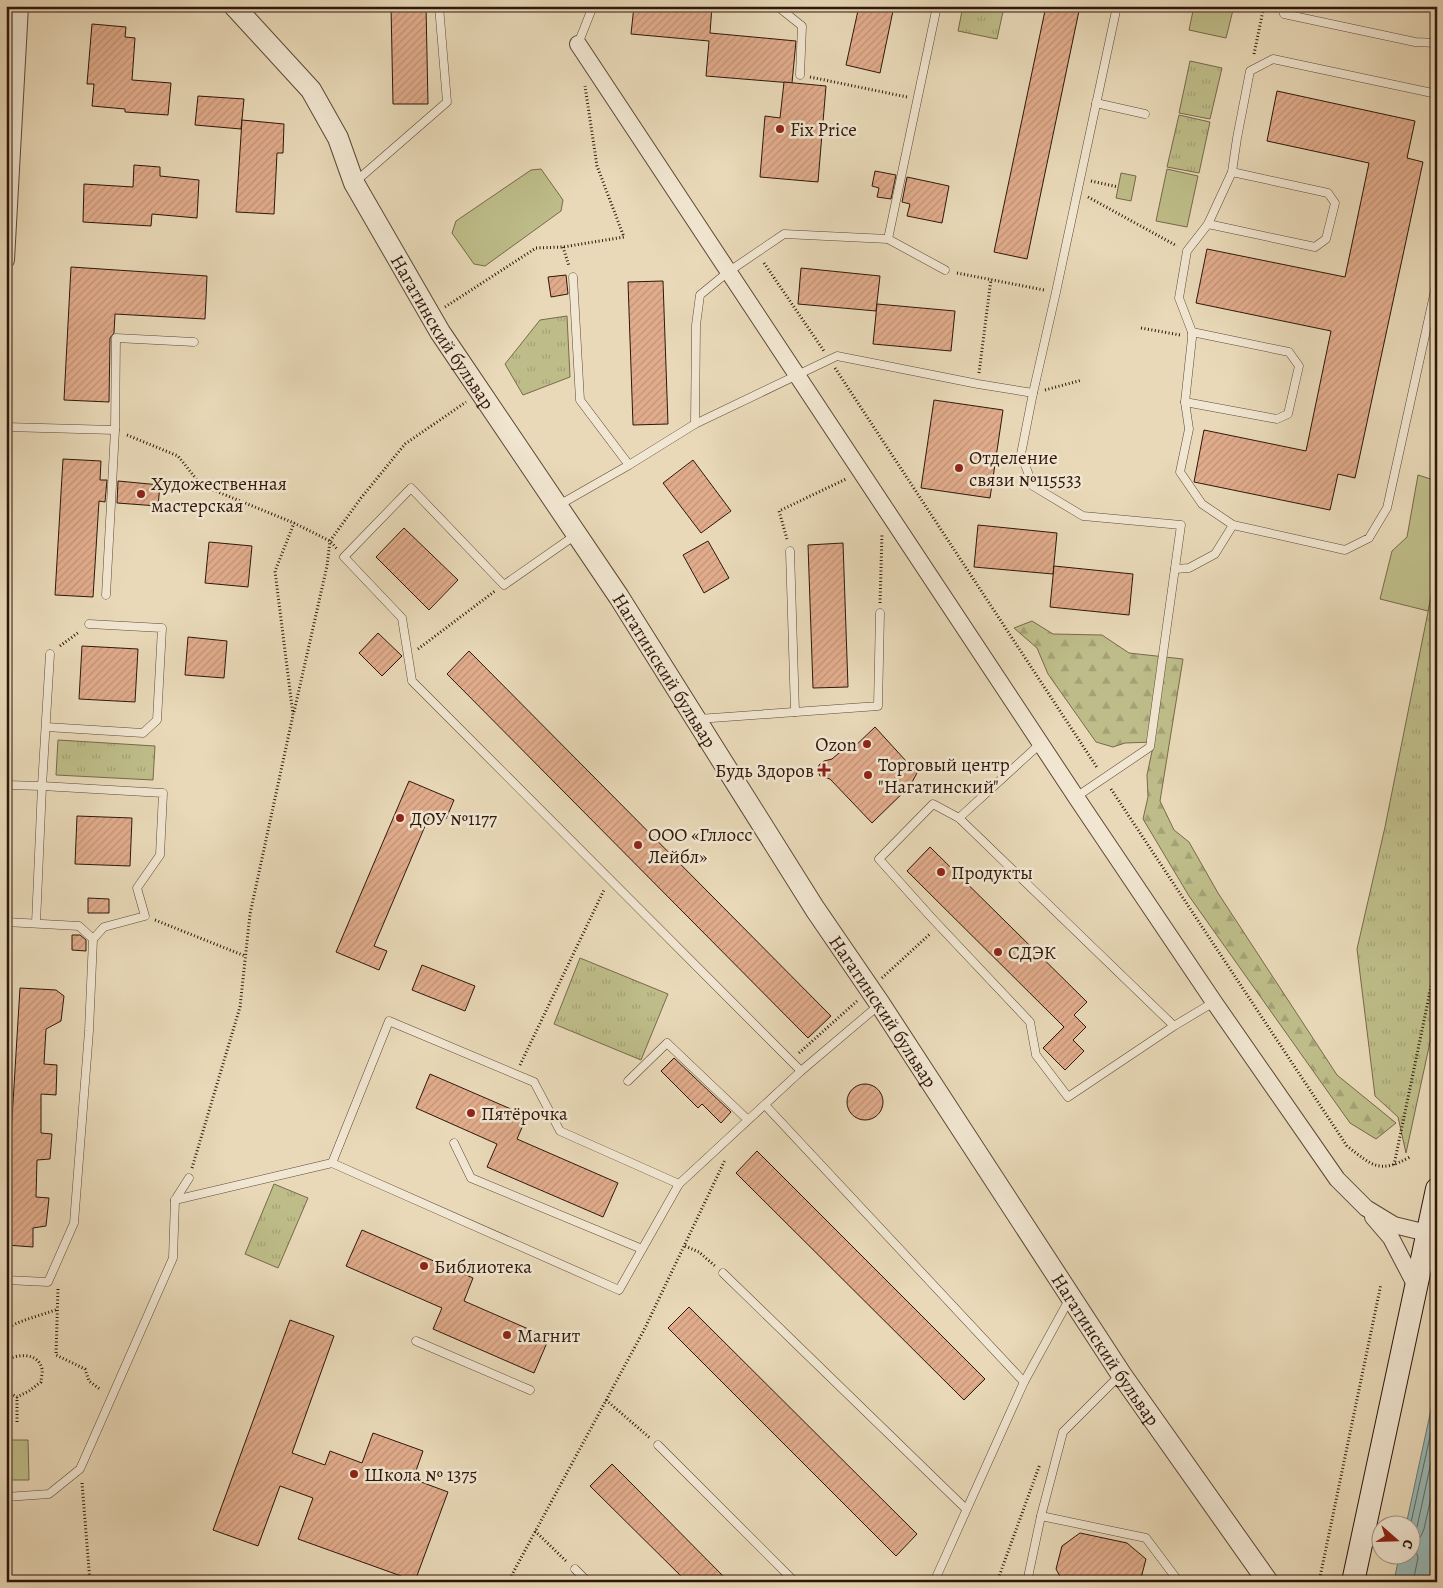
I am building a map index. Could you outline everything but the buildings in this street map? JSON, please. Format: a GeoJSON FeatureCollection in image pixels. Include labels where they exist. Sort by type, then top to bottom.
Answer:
{"type":"FeatureCollection","features":[{"type":"Feature","properties":{"kind":"main road"},"geometry":{"type":"LineString","coordinates":[[1353,1582],[1437,1188]]}},
{"type":"Feature","properties":{"kind":"street"},"geometry":{"type":"LineString","coordinates":[[6,14],[10,6]]}},
{"type":"Feature","properties":{"kind":"street"},"geometry":{"type":"LineString","coordinates":[[6,260],[20,6]]}},
{"type":"Feature","properties":{"kind":"street","name":"Нагатинский бульвар"},"geometry":{"type":"LineString","coordinates":[[234,6],[311,90],[338,138],[354,183],[440,332],[619,597],[815,909],[880,1004],[1121,1374],[1268,1582]]}},
{"type":"Feature","properties":{"kind":"street"},"geometry":{"type":"LineString","coordinates":[[578,44],[860,472],[1214,1002],[1337,1178],[1391,1238],[1416,1286]]}},
{"type":"Feature","properties":{"kind":"street"},"geometry":{"type":"LineString","coordinates":[[6,81],[14,139]]}},
{"type":"Feature","properties":{"kind":"street"},"geometry":{"type":"LineString","coordinates":[[1366,1208],[1394,1224],[1427,1233]]}},
{"type":"Feature","properties":{"kind":"lane"},"geometry":{"type":"LineString","coordinates":[[354,183],[447,102],[439,6]]}},
{"type":"Feature","properties":{"kind":"lane"},"geometry":{"type":"LineString","coordinates":[[578,44],[593,6]]}},
{"type":"Feature","properties":{"kind":"lane"},"geometry":{"type":"LineString","coordinates":[[777,6],[802,26],[800,75]]}},
{"type":"Feature","properties":{"kind":"lane"},"geometry":{"type":"LineString","coordinates":[[888,239],[937,6]]}},
{"type":"Feature","properties":{"kind":"lane"},"geometry":{"type":"LineString","coordinates":[[1076,797],[1150,747],[1182,525],[1084,516],[1033,486],[1021,454],[1117,6]]}},
{"type":"Feature","properties":{"kind":"lane"},"geometry":{"type":"LineString","coordinates":[[1281,6],[1284,14],[1415,42],[1437,43]]}},
{"type":"Feature","properties":{"kind":"lane"},"geometry":{"type":"LineString","coordinates":[[1437,94],[1273,59],[1250,71],[1232,172],[1208,224],[1187,251],[1179,298],[1192,335],[1186,402],[1189,429],[1180,472],[1202,504],[1233,525],[1346,550],[1369,538],[1387,508],[1437,281]]}},
{"type":"Feature","properties":{"kind":"lane"},"geometry":{"type":"LineString","coordinates":[[1096,103],[1145,114]]}},
{"type":"Feature","properties":{"kind":"lane"},"geometry":{"type":"LineString","coordinates":[[1208,224],[1315,247],[1326,239],[1335,203],[1328,193],[1232,172]]}},
{"type":"Feature","properties":{"kind":"lane"},"geometry":{"type":"LineString","coordinates":[[695,424],[696,325],[700,295],[728,272],[784,234],[888,239],[944,270]]}},
{"type":"Feature","properties":{"kind":"lane"},"geometry":{"type":"LineString","coordinates":[[572,277],[580,400],[629,465]]}},
{"type":"Feature","properties":{"kind":"lane"},"geometry":{"type":"LineString","coordinates":[[1186,402],[1277,419],[1288,414],[1298,366],[1289,352],[1192,335]]}},
{"type":"Feature","properties":{"kind":"lane"},"geometry":{"type":"LineString","coordinates":[[106,595],[115,430],[116,338],[194,342]]}},
{"type":"Feature","properties":{"kind":"lane"},"geometry":{"type":"LineString","coordinates":[[558,506],[695,424],[837,356],[1033,393]]}},
{"type":"Feature","properties":{"kind":"lane"},"geometry":{"type":"LineString","coordinates":[[6,427],[115,430]]}},
{"type":"Feature","properties":{"kind":"lane"},"geometry":{"type":"LineString","coordinates":[[576,534],[504,585],[411,488],[344,557],[402,618],[412,681],[800,1071]]}},
{"type":"Feature","properties":{"kind":"lane"},"geometry":{"type":"LineString","coordinates":[[1175,569],[1189,568],[1215,554],[1233,525]]}},
{"type":"Feature","properties":{"kind":"lane"},"geometry":{"type":"LineString","coordinates":[[790,551],[795,712]]}},
{"type":"Feature","properties":{"kind":"lane"},"geometry":{"type":"LineString","coordinates":[[696,719],[878,706],[880,613]]}},
{"type":"Feature","properties":{"kind":"lane"},"geometry":{"type":"LineString","coordinates":[[46,727],[144,733],[157,720],[162,628],[89,624]]}},
{"type":"Feature","properties":{"kind":"lane"},"geometry":{"type":"LineString","coordinates":[[36,923],[50,654]]}},
{"type":"Feature","properties":{"kind":"lane"},"geometry":{"type":"LineString","coordinates":[[959,818],[1041,743]]}},
{"type":"Feature","properties":{"kind":"lane"},"geometry":{"type":"LineString","coordinates":[[6,785],[163,793],[160,855],[137,888],[145,916],[104,927],[93,939],[89,1031],[74,1223],[48,1282],[6,1280]]}},
{"type":"Feature","properties":{"kind":"lane"},"geometry":{"type":"LineString","coordinates":[[1174,1026],[959,818],[933,804],[879,859],[934,921],[1030,1022],[1036,1055],[1068,1097],[1174,1026],[1214,1002]]}},
{"type":"Feature","properties":{"kind":"lane"},"geometry":{"type":"LineString","coordinates":[[6,922],[79,926],[93,939]]}},
{"type":"Feature","properties":{"kind":"lane"},"geometry":{"type":"LineString","coordinates":[[176,1200],[332,1163],[619,1290],[680,1184],[800,1071],[880,1004]]}},
{"type":"Feature","properties":{"kind":"lane"},"geometry":{"type":"LineString","coordinates":[[332,1163],[389,1021],[534,1082],[560,1132],[680,1184]]}},
{"type":"Feature","properties":{"kind":"lane"},"geometry":{"type":"LineString","coordinates":[[628,1080],[667,1043],[748,1120]]}},
{"type":"Feature","properties":{"kind":"lane"},"geometry":{"type":"LineString","coordinates":[[765,1105],[1024,1382]]}},
{"type":"Feature","properties":{"kind":"lane"},"geometry":{"type":"LineString","coordinates":[[454,1143],[472,1178],[642,1249]]}},
{"type":"Feature","properties":{"kind":"lane"},"geometry":{"type":"LineString","coordinates":[[6,1497],[49,1494],[80,1469],[173,1258],[176,1200],[189,1178]]}},
{"type":"Feature","properties":{"kind":"lane"},"geometry":{"type":"LineString","coordinates":[[723,1273],[966,1509]]}},
{"type":"Feature","properties":{"kind":"lane"},"geometry":{"type":"LineString","coordinates":[[934,1582],[1024,1382],[1071,1296]]}},
{"type":"Feature","properties":{"kind":"lane"},"geometry":{"type":"LineString","coordinates":[[416,1341],[530,1390]]}},
{"type":"Feature","properties":{"kind":"lane"},"geometry":{"type":"LineString","coordinates":[[1027,1582],[1041,1516],[1064,1432],[1121,1374]]}},
{"type":"Feature","properties":{"kind":"lane"},"geometry":{"type":"LineString","coordinates":[[658,1445],[795,1582]]}},
{"type":"Feature","properties":{"kind":"lane"},"geometry":{"type":"LineString","coordinates":[[1041,1516],[1146,1538],[1178,1582]]}},
{"type":"Feature","properties":{"kind":"lane"},"geometry":{"type":"LineString","coordinates":[[575,1569],[588,1582]]}},
{"type":"Feature","properties":{"kind":"path"},"geometry":{"type":"LineString","coordinates":[[1250,71],[1264,6]]}},
{"type":"Feature","properties":{"kind":"path"},"geometry":{"type":"LineString","coordinates":[[800,75],[917,99]]}},
{"type":"Feature","properties":{"kind":"path"},"geometry":{"type":"LineString","coordinates":[[445,307],[536,248],[563,247],[624,237],[597,166],[584,82]]}},
{"type":"Feature","properties":{"kind":"path"},"geometry":{"type":"LineString","coordinates":[[1080,179],[1118,187]]}},
{"type":"Feature","properties":{"kind":"path"},"geometry":{"type":"LineString","coordinates":[[1078,192],[1187,251]]}},
{"type":"Feature","properties":{"kind":"path"},"geometry":{"type":"LineString","coordinates":[[563,247],[572,277]]}},
{"type":"Feature","properties":{"kind":"path"},"geometry":{"type":"LineString","coordinates":[[757,252],[1347,1146],[1363,1158],[1379,1166],[1394,1166],[1410,1157]]}},
{"type":"Feature","properties":{"kind":"path"},"geometry":{"type":"LineString","coordinates":[[944,270],[1056,292]]}},
{"type":"Feature","properties":{"kind":"path"},"geometry":{"type":"LineString","coordinates":[[978,384],[991,279]]}},
{"type":"Feature","properties":{"kind":"path"},"geometry":{"type":"LineString","coordinates":[[1141,328],[1192,335]]}},
{"type":"Feature","properties":{"kind":"path"},"geometry":{"type":"LineString","coordinates":[[1033,393],[1082,380]]}},
{"type":"Feature","properties":{"kind":"path"},"geometry":{"type":"LineString","coordinates":[[115,430],[178,456],[201,485],[294,523],[330,541],[344,557]]}},
{"type":"Feature","properties":{"kind":"path"},"geometry":{"type":"LineString","coordinates":[[790,551],[779,511],[860,472]]}},
{"type":"Feature","properties":{"kind":"path"},"geometry":{"type":"LineString","coordinates":[[880,613],[883,506]]}},
{"type":"Feature","properties":{"kind":"path"},"geometry":{"type":"LineString","coordinates":[[189,1178],[240,1008],[250,914],[294,715],[275,571],[294,523]]}},
{"type":"Feature","properties":{"kind":"path"},"geometry":{"type":"LineString","coordinates":[[408,656],[504,585]]}},
{"type":"Feature","properties":{"kind":"path"},"geometry":{"type":"LineString","coordinates":[[50,654],[89,624]]}},
{"type":"Feature","properties":{"kind":"path"},"geometry":{"type":"LineString","coordinates":[[516,1074],[609,878]]}},
{"type":"Feature","properties":{"kind":"path"},"geometry":{"type":"LineString","coordinates":[[145,916],[245,956]]}},
{"type":"Feature","properties":{"kind":"path"},"geometry":{"type":"LineString","coordinates":[[1394,1166],[1437,958]]}},
{"type":"Feature","properties":{"kind":"path"},"geometry":{"type":"LineString","coordinates":[[508,1582],[644,1330],[740,1127]]}},
{"type":"Feature","properties":{"kind":"path"},"geometry":{"type":"LineString","coordinates":[[685,1246],[699,1252],[723,1273]]}},
{"type":"Feature","properties":{"kind":"path"},"geometry":{"type":"LineString","coordinates":[[49,1280],[58,1286],[56,1355],[85,1369],[90,1381],[111,1398]]}},
{"type":"Feature","properties":{"kind":"path"},"geometry":{"type":"LineString","coordinates":[[1319,1582],[1381,1284]]}},
{"type":"Feature","properties":{"kind":"path"},"geometry":{"type":"LineString","coordinates":[[6,1329],[18,1322],[58,1309]]}},
{"type":"Feature","properties":{"kind":"path"},"geometry":{"type":"LineString","coordinates":[[6,1360],[16,1355],[26,1355],[36,1360],[42,1368],[41,1382],[29,1392],[17,1397]]}},
{"type":"Feature","properties":{"kind":"path"},"geometry":{"type":"LineString","coordinates":[[6,1391],[17,1397]]}},
{"type":"Feature","properties":{"kind":"path"},"geometry":{"type":"LineString","coordinates":[[17,1397],[17,1422]]}},
{"type":"Feature","properties":{"kind":"path"},"geometry":{"type":"LineString","coordinates":[[606,1400],[658,1445]]}},
{"type":"Feature","properties":{"kind":"path"},"geometry":{"type":"LineString","coordinates":[[997,1582],[1046,1446],[1062,1440]]}},
{"type":"Feature","properties":{"kind":"path"},"geometry":{"type":"LineString","coordinates":[[80,1469],[90,1582]]}},
{"type":"Feature","properties":{"kind":"path"},"geometry":{"type":"LineString","coordinates":[[535,1531],[575,1569]]}},
{"type":"Feature","properties":{"kind":"green space"},"geometry":{"type":"Polygon","coordinates":[[[963,6],[1004,7],[997,39],[958,31],[963,6]]]}},
{"type":"Feature","properties":{"kind":"green space"},"geometry":{"type":"Polygon","coordinates":[[[1194,6],[1234,6],[1226,38],[1189,30],[1194,6]]]}},
{"type":"Feature","properties":{"kind":"green space"},"geometry":{"type":"Polygon","coordinates":[[[1190,61],[1222,68],[1210,119],[1179,113],[1190,61]]]}},
{"type":"Feature","properties":{"kind":"green space"},"geometry":{"type":"Polygon","coordinates":[[[1179,115],[1210,122],[1199,173],[1167,167],[1179,115]]]}},
{"type":"Feature","properties":{"kind":"green space"},"geometry":{"type":"Polygon","coordinates":[[[541,169],[563,200],[561,211],[485,266],[474,264],[452,233],[456,221],[531,170],[541,169]]]}},
{"type":"Feature","properties":{"kind":"green space"},"geometry":{"type":"Polygon","coordinates":[[[1167,169],[1198,176],[1187,227],[1156,221],[1167,169]]]}},
{"type":"Feature","properties":{"kind":"green space"},"geometry":{"type":"Polygon","coordinates":[[[1121,173],[1136,176],[1131,201],[1116,198],[1121,173]]]}},
{"type":"Feature","properties":{"kind":"green space"},"geometry":{"type":"Polygon","coordinates":[[[567,316],[570,377],[523,395],[505,364],[540,320],[567,316]]]}},
{"type":"Feature","properties":{"kind":"green space"},"geometry":{"type":"Polygon","coordinates":[[[1418,475],[1437,481],[1437,567],[1428,611],[1380,599],[1392,551],[1407,537],[1418,475]]]}},
{"type":"Feature","properties":{"kind":"green space"},"geometry":{"type":"Polygon","coordinates":[[[1437,567],[1437,1010],[1406,1153],[1398,1117],[1375,1096],[1357,949],[1385,827],[1437,567]]]}},
{"type":"Feature","properties":{"kind":"green space"},"geometry":{"type":"Polygon","coordinates":[[[1032,621],[1053,634],[1102,635],[1129,653],[1183,659],[1160,801],[1174,830],[1189,842],[1218,893],[1337,1075],[1396,1123],[1376,1139],[1350,1123],[1189,896],[1143,819],[1148,797],[1147,775],[1154,742],[1125,743],[1113,747],[1096,742],[1048,674],[1037,648],[1014,628],[1032,621]]]}},
{"type":"Feature","properties":{"kind":"green space"},"geometry":{"type":"Polygon","coordinates":[[[58,740],[155,746],[153,780],[56,775],[58,740]]]}},
{"type":"Feature","properties":{"kind":"green space"},"geometry":{"type":"Polygon","coordinates":[[[580,958],[668,994],[641,1060],[554,1024],[580,958]]]}},
{"type":"Feature","properties":{"kind":"green space"},"geometry":{"type":"Polygon","coordinates":[[[274,1184],[308,1198],[278,1268],[245,1254],[274,1184]]]}},
{"type":"Feature","properties":{"kind":"green space"},"geometry":{"type":"Polygon","coordinates":[[[6,1440],[28,1440],[29,1480],[6,1480],[6,1440]]]}},
{"type":"Feature","properties":{"kind":"water"},"geometry":{"type":"Polygon","coordinates":[[[1437,1382],[1437,1582],[1394,1582],[1397,1566],[1420,1566],[1420,1516],[1408,1516],[1437,1382]]]}},
{"type":"Feature","properties":{"kind":"place","name":"Fix Price"},"geometry":{"type":"Point","coordinates":[780,129]}},
{"type":"Feature","properties":{"kind":"place","name":"Отделение связи №115533"},"geometry":{"type":"Point","coordinates":[959,468]}},
{"type":"Feature","properties":{"kind":"place","name":"Художественная мастерская"},"geometry":{"type":"Point","coordinates":[141,494]}},
{"type":"Feature","properties":{"kind":"place","name":"Ozon"},"geometry":{"type":"Point","coordinates":[867,744]}},
{"type":"Feature","properties":{"kind":"place","name":"Будь Здоров"},"geometry":{"type":"Point","coordinates":[824,770]}},
{"type":"Feature","properties":{"kind":"place","name":"Торговый центр \"Нагатинский\""},"geometry":{"type":"Point","coordinates":[868,775]}},
{"type":"Feature","properties":{"kind":"place","name":"ДОУ №1177"},"geometry":{"type":"Point","coordinates":[400,818]}},
{"type":"Feature","properties":{"kind":"place","name":"ООО «Гллосс Лейбл»"},"geometry":{"type":"Point","coordinates":[638,845]}},
{"type":"Feature","properties":{"kind":"place","name":"Продукты"},"geometry":{"type":"Point","coordinates":[941,872]}},
{"type":"Feature","properties":{"kind":"place","name":"СДЭК"},"geometry":{"type":"Point","coordinates":[998,952]}},
{"type":"Feature","properties":{"kind":"place","name":"Пятёрочка"},"geometry":{"type":"Point","coordinates":[471,1113]}},
{"type":"Feature","properties":{"kind":"place","name":"Библиотека"},"geometry":{"type":"Point","coordinates":[424,1266]}},
{"type":"Feature","properties":{"kind":"place","name":"Магнит"},"geometry":{"type":"Point","coordinates":[507,1335]}},
{"type":"Feature","properties":{"kind":"place","name":"Школа № 1375"},"geometry":{"type":"Point","coordinates":[354,1474]}}]}
